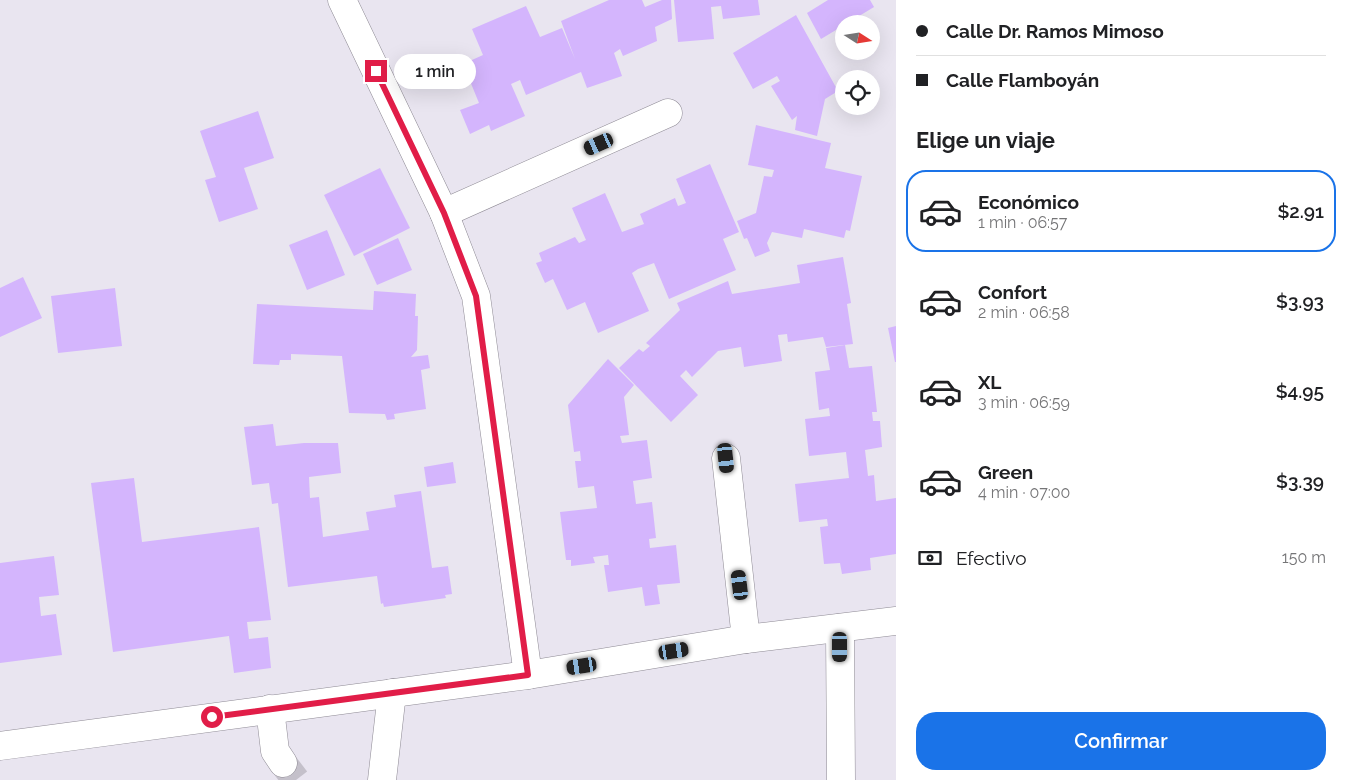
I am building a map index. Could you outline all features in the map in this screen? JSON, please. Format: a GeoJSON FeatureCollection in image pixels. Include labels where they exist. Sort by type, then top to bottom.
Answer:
{"type":"FeatureCollection","features":[{"type":"Feature","properties":{"kind":"street"},"geometry":{"type":"LineString","coordinates":[[342,0],[444,213],[476,296],[528,675]]}},
{"type":"Feature","properties":{"kind":"street"},"geometry":{"type":"LineString","coordinates":[[444,213],[668,113]]}},
{"type":"Feature","properties":{"kind":"street"},"geometry":{"type":"LineString","coordinates":[[726,458],[746,639]]}},
{"type":"Feature","properties":{"kind":"street"},"geometry":{"type":"LineString","coordinates":[[0,746],[528,675],[746,639],[896,621]]}},
{"type":"Feature","properties":{"kind":"street"},"geometry":{"type":"LineString","coordinates":[[840,628],[841,780]]}},
{"type":"Feature","properties":{"kind":"street"},"geometry":{"type":"LineString","coordinates":[[382,780],[392,693]]}},
{"type":"Feature","properties":{"kind":"street"},"geometry":{"type":"LineString","coordinates":[[270,709],[275,751],[283,763]]}},
{"type":"Feature","properties":{"kind":"building"},"geometry":{"type":"Polygon","coordinates":[[[609,0],[642,0],[645,7],[662,0],[671,0],[672,19],[655,27],[657,41],[623,56],[620,49],[614,53],[622,76],[587,88],[581,72],[526,95],[520,80],[511,84],[525,116],[491,131],[489,125],[470,134],[460,110],[479,103],[463,64],[483,55],[472,29],[526,6],[540,37],[562,28],[575,59],[561,21],[609,0]]]}},
{"type":"Feature","properties":{"kind":"building"},"geometry":{"type":"Polygon","coordinates":[[[674,0],[758,0],[760,15],[723,19],[721,6],[711,7],[714,39],[678,42],[674,0]]]}},
{"type":"Feature","properties":{"kind":"building"},"geometry":{"type":"Polygon","coordinates":[[[828,0],[870,0],[874,7],[861,15],[835,15],[835,31],[821,39],[807,13],[828,0]]]}},
{"type":"Feature","properties":{"kind":"building"},"geometry":{"type":"Polygon","coordinates":[[[796,15],[835,86],[835,93],[825,99],[817,136],[795,130],[797,116],[792,120],[771,86],[780,81],[777,76],[753,89],[733,53],[796,15]]]}},
{"type":"Feature","properties":{"kind":"building"},"geometry":{"type":"Polygon","coordinates":[[[258,111],[274,158],[244,168],[258,209],[219,222],[205,180],[216,177],[200,131],[258,111]]]}},
{"type":"Feature","properties":{"kind":"building"},"geometry":{"type":"Polygon","coordinates":[[[756,125],[831,143],[825,168],[862,176],[850,231],[846,230],[844,238],[804,229],[802,238],[772,232],[767,243],[770,251],[755,257],[747,238],[744,239],[737,221],[756,213],[764,176],[772,177],[774,170],[748,165],[756,125]]]}},
{"type":"Feature","properties":{"kind":"building"},"geometry":{"type":"Polygon","coordinates":[[[710,164],[739,232],[723,239],[736,270],[669,299],[654,263],[638,269],[632,273],[649,311],[598,333],[585,302],[567,310],[553,279],[545,283],[536,263],[542,261],[539,253],[575,237],[579,243],[586,240],[572,208],[605,193],[622,232],[644,224],[640,214],[675,198],[678,206],[686,203],[676,179],[710,164]]]}},
{"type":"Feature","properties":{"kind":"building"},"geometry":{"type":"Polygon","coordinates":[[[380,168],[410,228],[354,256],[324,195],[380,168]]]}},
{"type":"Feature","properties":{"kind":"building"},"geometry":{"type":"Polygon","coordinates":[[[327,230],[345,275],[307,290],[289,245],[327,230]]]}},
{"type":"Feature","properties":{"kind":"building"},"geometry":{"type":"Polygon","coordinates":[[[398,238],[412,270],[377,285],[363,254],[398,238]]]}},
{"type":"Feature","properties":{"kind":"building"},"geometry":{"type":"Polygon","coordinates":[[[843,257],[851,303],[847,304],[853,344],[826,347],[823,337],[788,342],[787,334],[778,335],[782,361],[744,367],[741,347],[718,351],[692,377],[686,370],[680,376],[698,395],[671,422],[619,368],[639,349],[643,352],[650,346],[646,343],[680,310],[677,303],[728,281],[732,294],[800,283],[797,265],[843,257]]]}},
{"type":"Feature","properties":{"kind":"building"},"geometry":{"type":"Polygon","coordinates":[[[23,277],[42,318],[0,337],[0,288],[23,277]]]}},
{"type":"Feature","properties":{"kind":"building"},"geometry":{"type":"Polygon","coordinates":[[[115,288],[122,346],[58,353],[51,296],[115,288]]]}},
{"type":"Feature","properties":{"kind":"building"},"geometry":{"type":"Polygon","coordinates":[[[374,291],[416,294],[415,316],[418,316],[417,350],[411,357],[428,355],[430,368],[421,370],[426,409],[394,414],[395,419],[387,420],[385,414],[349,413],[342,356],[291,354],[291,360],[280,360],[279,365],[253,364],[257,304],[373,310],[374,291]]]}},
{"type":"Feature","properties":{"kind":"building"},"geometry":{"type":"Polygon","coordinates":[[[896,326],[896,362],[895,362],[888,328],[896,326]]]}},
{"type":"Feature","properties":{"kind":"building"},"geometry":{"type":"Polygon","coordinates":[[[845,345],[849,368],[872,366],[877,412],[872,412],[873,421],[880,421],[882,447],[865,450],[868,476],[874,475],[876,501],[896,498],[896,554],[870,558],[871,570],[842,574],[840,563],[824,564],[820,527],[828,526],[827,519],[799,522],[795,484],[849,478],[846,452],[809,456],[805,419],[830,416],[829,408],[819,410],[815,372],[830,370],[826,348],[845,345]]]}},
{"type":"Feature","properties":{"kind":"building"},"geometry":{"type":"Polygon","coordinates":[[[608,359],[634,385],[624,397],[629,435],[620,436],[622,443],[647,440],[652,478],[633,481],[636,504],[652,502],[656,538],[649,539],[650,548],[676,545],[680,583],[657,585],[660,604],[645,606],[642,587],[608,592],[604,565],[609,565],[608,555],[593,557],[595,563],[571,566],[571,560],[566,560],[560,512],[597,508],[594,486],[578,488],[575,461],[581,461],[580,451],[574,452],[568,405],[608,359]]]}},
{"type":"Feature","properties":{"kind":"building"},"geometry":{"type":"Polygon","coordinates":[[[273,424],[276,446],[304,443],[338,443],[341,473],[309,477],[310,498],[319,497],[323,537],[369,530],[366,512],[396,507],[394,495],[421,491],[432,568],[448,566],[452,594],[445,595],[446,598],[384,607],[383,603],[381,604],[377,576],[288,587],[278,503],[272,504],[269,483],[252,485],[244,427],[273,424]]]}},
{"type":"Feature","properties":{"kind":"building"},"geometry":{"type":"Polygon","coordinates":[[[453,462],[456,483],[427,487],[424,467],[453,462]]]}},
{"type":"Feature","properties":{"kind":"building"},"geometry":{"type":"Polygon","coordinates":[[[134,478],[142,542],[259,527],[271,620],[247,622],[249,639],[268,637],[271,668],[234,673],[229,636],[113,652],[91,483],[134,478]]]}},
{"type":"Feature","properties":{"kind":"building"},"geometry":{"type":"Polygon","coordinates":[[[54,556],[59,595],[39,597],[41,616],[56,614],[62,655],[0,663],[0,563],[54,556]]]}},
{"type":"Feature","properties":{"kind":"tunnel"},"geometry":{"type":"LineString","coordinates":[[283,763],[296,780]]}},
{"type":"Feature","properties":{"kind":"route"},"geometry":{"type":"LineString","coordinates":[[212,717],[528,675],[476,296],[444,213],[376,71]]}}]}
